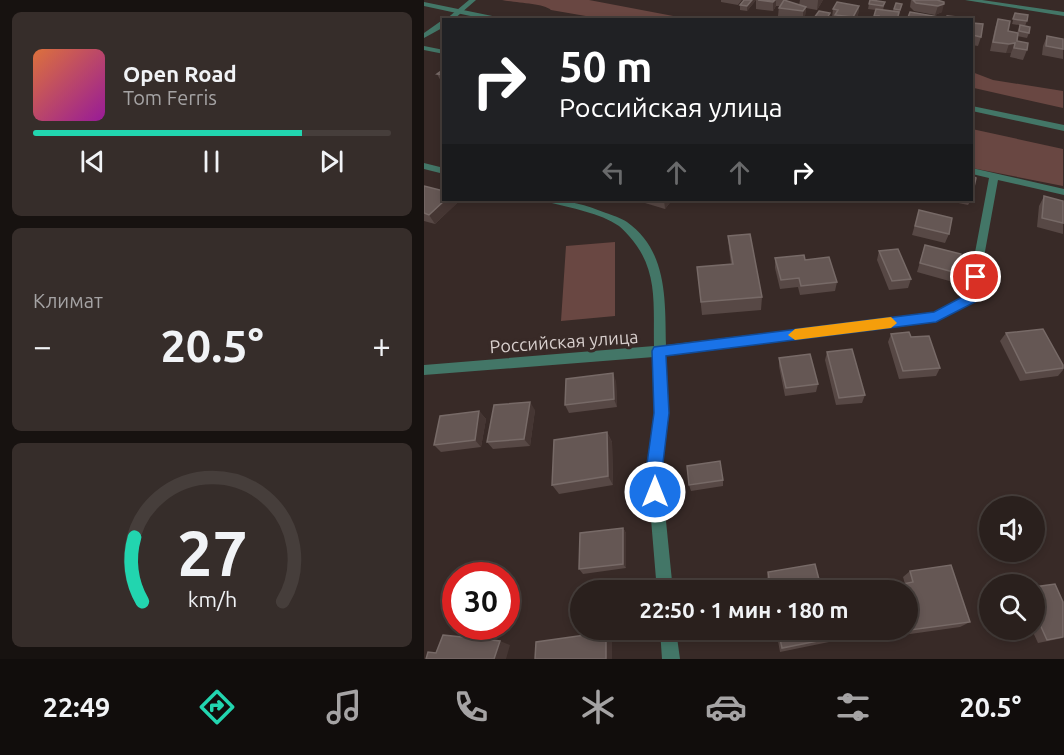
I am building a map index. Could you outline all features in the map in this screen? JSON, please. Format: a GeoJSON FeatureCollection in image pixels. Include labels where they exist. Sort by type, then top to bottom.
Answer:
{"type":"FeatureCollection","features":[{"type":"Feature","properties":{"kind":"street"},"geometry":{"type":"LineString","coordinates":[[451,18],[473,0]]}},
{"type":"Feature","properties":{"kind":"street"},"geometry":{"type":"LineString","coordinates":[[968,0],[1063,14]]}},
{"type":"Feature","properties":{"kind":"street"},"geometry":{"type":"LineString","coordinates":[[424,4],[493,18]]}},
{"type":"Feature","properties":{"kind":"street"},"geometry":{"type":"LineString","coordinates":[[424,36],[442,24]]}},
{"type":"Feature","properties":{"kind":"street"},"geometry":{"type":"LineString","coordinates":[[424,48],[442,52]]}},
{"type":"Feature","properties":{"kind":"street"},"geometry":{"type":"LineString","coordinates":[[973,109],[1063,128]]}},
{"type":"Feature","properties":{"kind":"street"},"geometry":{"type":"LineString","coordinates":[[424,166],[442,170]]}},
{"type":"Feature","properties":{"kind":"street"},"geometry":{"type":"LineString","coordinates":[[973,171],[1063,192]]}},
{"type":"Feature","properties":{"kind":"street","name":"Российская улица"},"geometry":{"type":"LineString","coordinates":[[424,370],[659,351],[936,317],[972,298],[994,177]]}},
{"type":"Feature","properties":{"kind":"street"},"geometry":{"type":"LineString","coordinates":[[556,201],[585,208],[623,224],[643,245],[653,263],[659,291],[661,413],[654,471],[663,580]]}},
{"type":"Feature","properties":{"kind":"street"},"geometry":{"type":"LineString","coordinates":[[669,640],[671,659]]}},
{"type":"Feature","properties":{"kind":"shaded area"},"geometry":{"type":"Polygon","coordinates":[[[502,0],[589,0],[684,18],[597,18],[502,0]]]}},
{"type":"Feature","properties":{"kind":"shaded area"},"geometry":{"type":"Polygon","coordinates":[[[973,72],[993,80],[1063,91],[1063,108],[974,88],[973,72]]]}},
{"type":"Feature","properties":{"kind":"shaded area"},"geometry":{"type":"Polygon","coordinates":[[[973,129],[1063,149],[1063,186],[973,168],[973,129]]]}},
{"type":"Feature","properties":{"kind":"shaded area"},"geometry":{"type":"Polygon","coordinates":[[[615,242],[615,316],[561,321],[566,246],[615,242]]]}},
{"type":"Feature","properties":{"kind":"building"},"geometry":{"type":"Polygon","coordinates":[[[744,0],[752,0],[747,6],[740,5],[744,0]]]}},
{"type":"Feature","properties":{"kind":"building"},"geometry":{"type":"Polygon","coordinates":[[[784,0],[806,7],[803,11],[779,8],[784,0]]]}},
{"type":"Feature","properties":{"kind":"building"},"geometry":{"type":"Polygon","coordinates":[[[870,0],[885,2],[883,6],[869,4],[870,0]]]}},
{"type":"Feature","properties":{"kind":"building"},"geometry":{"type":"Polygon","coordinates":[[[913,0],[937,0],[944,4],[938,6],[916,3],[913,0]]]}},
{"type":"Feature","properties":{"kind":"building"},"geometry":{"type":"Polygon","coordinates":[[[837,2],[859,6],[853,17],[835,15],[838,10],[833,9],[837,2]]]}},
{"type":"Feature","properties":{"kind":"building"},"geometry":{"type":"Polygon","coordinates":[[[896,3],[902,4],[900,10],[894,9],[896,3]]]}},
{"type":"Feature","properties":{"kind":"building"},"geometry":{"type":"Polygon","coordinates":[[[876,9],[899,12],[898,18],[874,16],[876,9]]]}},
{"type":"Feature","properties":{"kind":"building"},"geometry":{"type":"Polygon","coordinates":[[[819,11],[830,13],[827,18],[814,18],[819,11]]]}},
{"type":"Feature","properties":{"kind":"building"},"geometry":{"type":"Polygon","coordinates":[[[910,12],[939,17],[939,18],[908,18],[910,12]]]}},
{"type":"Feature","properties":{"kind":"building"},"geometry":{"type":"Polygon","coordinates":[[[1015,13],[1028,15],[1027,21],[1013,19],[1015,13]]]}},
{"type":"Feature","properties":{"kind":"building"},"geometry":{"type":"Polygon","coordinates":[[[998,19],[1010,21],[1008,31],[1018,33],[1017,41],[1028,43],[1027,50],[1014,48],[1015,43],[993,42],[998,19]]]}},
{"type":"Feature","properties":{"kind":"building"},"geometry":{"type":"Polygon","coordinates":[[[973,23],[983,24],[981,37],[973,35],[973,23]]]}},
{"type":"Feature","properties":{"kind":"building"},"geometry":{"type":"Polygon","coordinates":[[[1020,25],[1030,27],[1029,33],[1019,31],[1020,25]]]}},
{"type":"Feature","properties":{"kind":"building"},"geometry":{"type":"Polygon","coordinates":[[[1047,36],[1063,39],[1063,49],[1046,46],[1047,36]]]}},
{"type":"Feature","properties":{"kind":"building"},"geometry":{"type":"Polygon","coordinates":[[[424,186],[442,190],[442,201],[444,201],[429,215],[424,213],[424,186]]]}},
{"type":"Feature","properties":{"kind":"building"},"geometry":{"type":"Polygon","coordinates":[[[1044,196],[1063,201],[1063,223],[1042,218],[1044,196]]]}},
{"type":"Feature","properties":{"kind":"building"},"geometry":{"type":"Polygon","coordinates":[[[919,210],[952,218],[949,234],[915,226],[919,210]]]}},
{"type":"Feature","properties":{"kind":"building"},"geometry":{"type":"Polygon","coordinates":[[[750,234],[762,297],[701,302],[697,267],[733,264],[728,236],[750,234]]]}},
{"type":"Feature","properties":{"kind":"building"},"geometry":{"type":"Polygon","coordinates":[[[925,245],[961,254],[957,273],[920,263],[925,245]]]}},
{"type":"Feature","properties":{"kind":"building"},"geometry":{"type":"Polygon","coordinates":[[[898,249],[911,279],[892,281],[879,251],[898,249]]]}},
{"type":"Feature","properties":{"kind":"building"},"geometry":{"type":"Polygon","coordinates":[[[804,255],[805,260],[829,257],[837,282],[801,286],[799,278],[781,280],[775,258],[804,255]]]}},
{"type":"Feature","properties":{"kind":"building"},"geometry":{"type":"Polygon","coordinates":[[[1043,329],[1063,368],[1026,373],[1006,333],[1043,329]]]}},
{"type":"Feature","properties":{"kind":"building"},"geometry":{"type":"Polygon","coordinates":[[[909,332],[911,337],[929,336],[940,368],[903,371],[891,334],[909,332]]]}},
{"type":"Feature","properties":{"kind":"building"},"geometry":{"type":"Polygon","coordinates":[[[852,349],[865,395],[839,398],[827,352],[852,349]]]}},
{"type":"Feature","properties":{"kind":"building"},"geometry":{"type":"Polygon","coordinates":[[[810,354],[818,384],[786,388],[779,358],[810,354]]]}},
{"type":"Feature","properties":{"kind":"building"},"geometry":{"type":"Polygon","coordinates":[[[613,373],[614,399],[565,405],[566,379],[613,373]]]}},
{"type":"Feature","properties":{"kind":"building"},"geometry":{"type":"Polygon","coordinates":[[[530,402],[524,439],[487,442],[494,405],[530,402]]]}},
{"type":"Feature","properties":{"kind":"building"},"geometry":{"type":"Polygon","coordinates":[[[479,411],[475,440],[434,445],[440,416],[479,411]]]}},
{"type":"Feature","properties":{"kind":"building"},"geometry":{"type":"Polygon","coordinates":[[[607,432],[608,476],[552,485],[554,440],[607,432]]]}},
{"type":"Feature","properties":{"kind":"building"},"geometry":{"type":"Polygon","coordinates":[[[720,461],[723,480],[689,485],[687,466],[720,461]]]}},
{"type":"Feature","properties":{"kind":"building"},"geometry":{"type":"Polygon","coordinates":[[[623,528],[623,564],[579,569],[580,533],[623,528]]]}},
{"type":"Feature","properties":{"kind":"building"},"geometry":{"type":"Polygon","coordinates":[[[815,564],[819,580],[769,580],[768,572],[815,564]]]}},
{"type":"Feature","properties":{"kind":"building"},"geometry":{"type":"Polygon","coordinates":[[[951,565],[970,622],[918,629],[918,580],[912,580],[910,571],[951,565]]]}},
{"type":"Feature","properties":{"kind":"building"},"geometry":{"type":"Polygon","coordinates":[[[1055,584],[1063,602],[1063,637],[1047,640],[1045,636],[1045,585],[1055,584]]]}},
{"type":"Feature","properties":{"kind":"building"},"geometry":{"type":"Polygon","coordinates":[[[570,637],[570,640],[606,640],[606,659],[535,659],[536,642],[570,637]]]}},
{"type":"Feature","properties":{"kind":"building"},"geometry":{"type":"Polygon","coordinates":[[[442,638],[442,640],[500,641],[494,659],[426,659],[428,652],[436,653],[442,638]]]}},
{"type":"Feature","properties":{"kind":"building"},"geometry":{"type":"Polygon","coordinates":[[[780,640],[823,640],[782,648],[780,640]]]}},
{"type":"Feature","properties":{"kind":"slow traffic"},"geometry":{"type":"LineString","coordinates":[[795,335],[891,323]]}},
{"type":"Feature","properties":{"kind":"route"},"geometry":{"type":"LineString","coordinates":[[655,492],[654,471],[661,413],[659,351],[936,317],[972,298],[976,277]]}}]}
